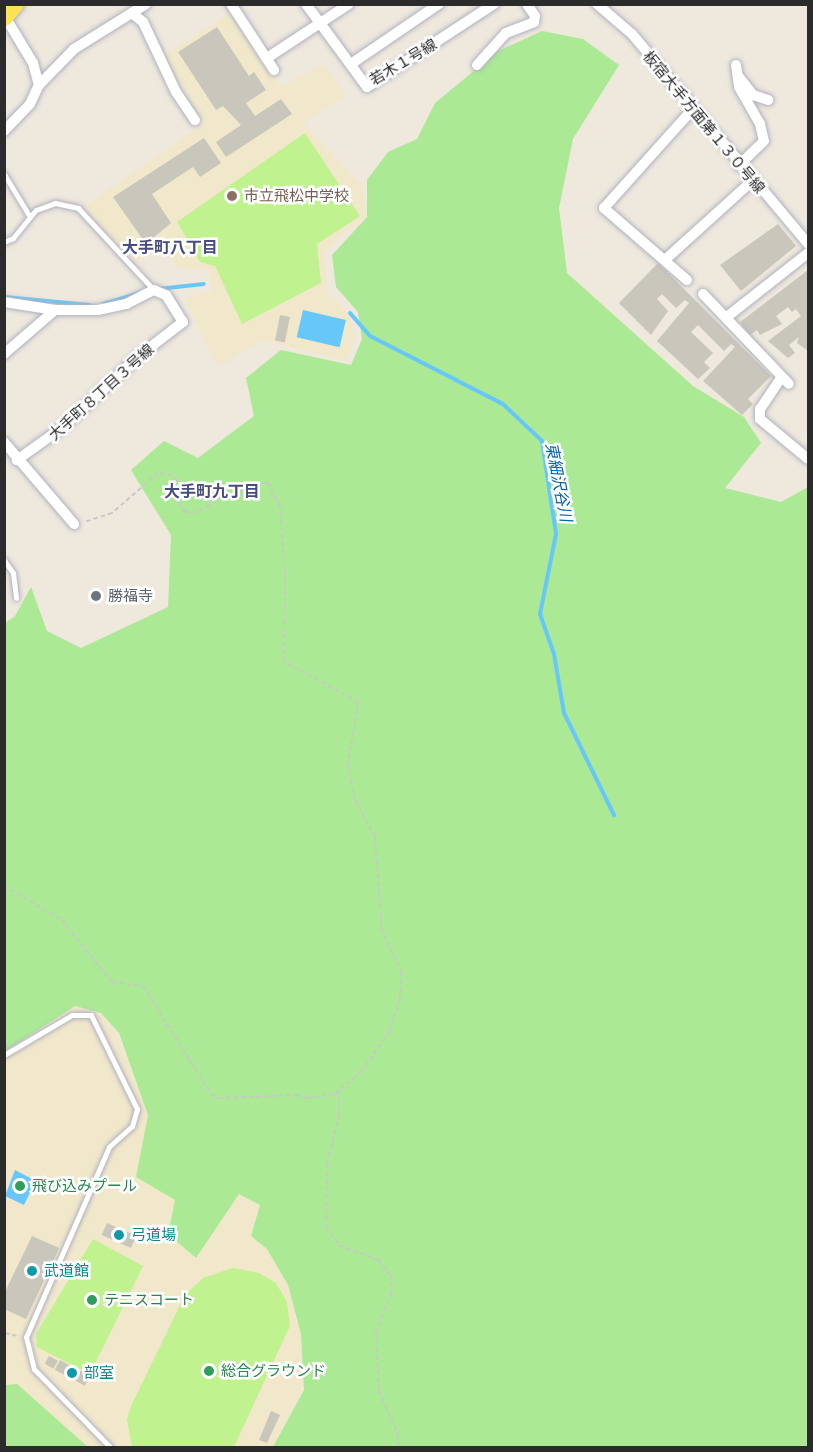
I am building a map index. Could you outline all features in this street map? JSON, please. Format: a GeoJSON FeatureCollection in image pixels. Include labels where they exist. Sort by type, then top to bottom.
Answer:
{"type":"FeatureCollection","features":[{"type":"Feature","properties":{"kind":"street"},"geometry":{"type":"LineString","coordinates":[[4,131],[30,104],[39,85],[74,49],[146,4]]}},
{"type":"Feature","properties":{"kind":"street","name":"若木１号線"},"geometry":{"type":"LineString","coordinates":[[306,4],[367,87],[494,4]]}},
{"type":"Feature","properties":{"kind":"street"},"geometry":{"type":"LineString","coordinates":[[267,58],[349,4]]}},
{"type":"Feature","properties":{"kind":"street"},"geometry":{"type":"LineString","coordinates":[[351,64],[440,4]]}},
{"type":"Feature","properties":{"kind":"street"},"geometry":{"type":"LineString","coordinates":[[477,65],[506,33],[534,22],[535,16],[527,4]]}},
{"type":"Feature","properties":{"kind":"street","name":"板宿大手方面第１３０号線"},"geometry":{"type":"LineString","coordinates":[[597,4],[632,34],[692,110],[808,244]]}},
{"type":"Feature","properties":{"kind":"street"},"geometry":{"type":"LineString","coordinates":[[236,6],[274,70]]}},
{"type":"Feature","properties":{"kind":"street"},"geometry":{"type":"LineString","coordinates":[[7,13],[33,63],[39,85]]}},
{"type":"Feature","properties":{"kind":"street"},"geometry":{"type":"LineString","coordinates":[[132,13],[143,22],[176,92],[195,120]]}},
{"type":"Feature","properties":{"kind":"street"},"geometry":{"type":"LineString","coordinates":[[739,165],[764,141],[737,70],[753,95],[768,100]]}},
{"type":"Feature","properties":{"kind":"street"},"geometry":{"type":"LineString","coordinates":[[687,280],[666,259],[604,208],[692,110]]}},
{"type":"Feature","properties":{"kind":"street"},"geometry":{"type":"LineString","coordinates":[[666,259],[752,181]]}},
{"type":"Feature","properties":{"kind":"street"},"geometry":{"type":"LineString","coordinates":[[728,316],[808,253]]}},
{"type":"Feature","properties":{"kind":"street"},"geometry":{"type":"LineString","coordinates":[[4,302],[55,310],[98,310],[126,304],[151,286]]}},
{"type":"Feature","properties":{"kind":"street","name":"大手町８丁目３号線"},"geometry":{"type":"LineString","coordinates":[[17,460],[63,427],[140,354],[183,322],[166,295],[151,286]]}},
{"type":"Feature","properties":{"kind":"street"},"geometry":{"type":"LineString","coordinates":[[704,294],[728,316],[733,327],[785,381],[760,409],[759,419],[808,459]]}},
{"type":"Feature","properties":{"kind":"street"},"geometry":{"type":"LineString","coordinates":[[4,354],[55,310]]}},
{"type":"Feature","properties":{"kind":"street"},"geometry":{"type":"LineString","coordinates":[[4,442],[74,524]]}},
{"type":"Feature","properties":{"kind":"lane"},"geometry":{"type":"LineString","coordinates":[[4,174],[30,217]]}},
{"type":"Feature","properties":{"kind":"lane"},"geometry":{"type":"LineString","coordinates":[[4,242],[13,238],[36,210],[55,203],[78,208],[151,286]]}},
{"type":"Feature","properties":{"kind":"lane"},"geometry":{"type":"LineString","coordinates":[[4,560],[15,578],[16,598]]}},
{"type":"Feature","properties":{"kind":"lane"},"geometry":{"type":"LineString","coordinates":[[4,1055],[72,1015],[91,1015],[138,1109],[132,1126],[109,1147],[26,1337],[34,1369],[111,1448]]}},
{"type":"Feature","properties":{"kind":"path"},"geometry":{"type":"LineString","coordinates":[[4,886],[62,920],[112,982],[143,986],[211,1094],[226,1099],[296,1095],[307,1098],[326,1096],[339,1090],[361,1072],[389,1032],[400,999],[402,974],[382,931],[375,837],[351,786],[348,766],[358,702],[285,661],[285,576],[278,499],[267,482],[223,496],[197,512],[185,512],[180,505],[178,482],[172,475],[158,474],[111,513],[74,524]]}},
{"type":"Feature","properties":{"kind":"path"},"geometry":{"type":"LineString","coordinates":[[339,1090],[339,1114],[327,1164],[326,1227],[339,1245],[378,1260],[392,1275],[391,1293],[376,1333],[380,1391],[398,1434],[398,1448]]}},
{"type":"Feature","properties":{"kind":"path"},"geometry":{"type":"LineString","coordinates":[[5,1333],[26,1337]]}},
{"type":"Feature","properties":{"kind":"shaded area","name":"市立飛松中学校"},"geometry":{"type":"Polygon","coordinates":[[[232,12],[281,87],[324,64],[346,95],[303,123],[362,184],[366,217],[324,251],[327,291],[350,315],[354,337],[347,361],[262,340],[221,366],[213,359],[185,299],[211,291],[209,270],[178,268],[162,248],[135,262],[84,207],[204,123],[163,56],[232,12]]]}},
{"type":"Feature","properties":{"kind":"shaded area"},"geometry":{"type":"Polygon","coordinates":[[[78,1004],[108,1018],[166,1137],[277,1197],[323,1378],[278,1447],[68,1447],[5,1401],[5,1043],[78,1004]]]}},
{"type":"Feature","properties":{"kind":"green space"},"geometry":{"type":"Polygon","coordinates":[[[542,31],[583,39],[619,65],[573,139],[559,208],[567,273],[693,386],[744,417],[761,443],[725,488],[781,502],[808,487],[808,1447],[273,1447],[304,1390],[301,1334],[288,1285],[267,1249],[251,1236],[260,1205],[239,1194],[196,1258],[168,1234],[175,1200],[136,1177],[148,1115],[119,1033],[101,1013],[75,1006],[5,1051],[5,623],[15,616],[31,587],[47,631],[81,648],[168,607],[171,535],[131,470],[164,441],[198,458],[254,416],[246,378],[281,350],[351,365],[362,339],[358,312],[336,287],[332,255],[367,217],[367,180],[388,152],[417,139],[435,103],[498,51],[542,31]]]}},
{"type":"Feature","properties":{"kind":"green space"},"geometry":{"type":"Polygon","coordinates":[[[305,133],[360,216],[317,244],[321,283],[242,324],[215,266],[200,262],[177,222],[305,133]]]}},
{"type":"Feature","properties":{"kind":"green space","name":"テニスコート"},"geometry":{"type":"Polygon","coordinates":[[[93,1239],[143,1266],[90,1374],[37,1347],[36,1334],[93,1239]]]}},
{"type":"Feature","properties":{"kind":"green space","name":"総合グラウンド"},"geometry":{"type":"Polygon","coordinates":[[[233,1268],[259,1273],[276,1283],[287,1302],[290,1326],[234,1447],[132,1447],[127,1419],[131,1406],[185,1295],[203,1278],[233,1268]]]}},
{"type":"Feature","properties":{"kind":"green space"},"geometry":{"type":"Polygon","coordinates":[[[17,1384],[88,1447],[5,1447],[5,1385],[17,1384]]]}},
{"type":"Feature","properties":{"kind":"water"},"geometry":{"type":"Polygon","coordinates":[[[303,310],[346,320],[340,347],[297,337],[303,310]]]}},
{"type":"Feature","properties":{"kind":"water","name":"飛び込みプール"},"geometry":{"type":"Polygon","coordinates":[[[15,1170],[36,1181],[24,1205],[5,1196],[15,1170]]]}},
{"type":"Feature","properties":{"kind":"building"},"geometry":{"type":"Polygon","coordinates":[[[217,27],[249,76],[254,72],[266,90],[246,103],[255,116],[281,99],[292,114],[226,157],[216,142],[241,125],[223,106],[216,110],[178,52],[217,27]]]}},
{"type":"Feature","properties":{"kind":"building"},"geometry":{"type":"Polygon","coordinates":[[[204,138],[221,163],[200,177],[193,167],[152,194],[171,223],[146,244],[113,197],[204,138]]]}},
{"type":"Feature","properties":{"kind":"building"},"geometry":{"type":"Polygon","coordinates":[[[778,224],[796,246],[741,291],[720,265],[778,224]]]}},
{"type":"Feature","properties":{"kind":"building"},"geometry":{"type":"Polygon","coordinates":[[[658,263],[771,376],[748,399],[753,404],[742,415],[703,381],[735,347],[731,344],[724,351],[698,325],[691,332],[713,353],[704,362],[710,368],[698,379],[657,341],[689,303],[685,300],[676,308],[662,294],[657,299],[668,311],[651,335],[619,303],[658,263]]]}},
{"type":"Feature","properties":{"kind":"building"},"geometry":{"type":"Polygon","coordinates":[[[808,270],[808,351],[797,343],[799,337],[789,345],[795,353],[788,358],[768,341],[801,316],[796,309],[792,312],[788,307],[776,316],[782,324],[760,335],[757,330],[750,335],[740,322],[808,270]]]}},
{"type":"Feature","properties":{"kind":"building"},"geometry":{"type":"Polygon","coordinates":[[[280,315],[290,317],[285,342],[275,341],[280,315]]]}},
{"type":"Feature","properties":{"kind":"building","name":"弓道場"},"geometry":{"type":"Polygon","coordinates":[[[107,1223],[136,1236],[131,1248],[102,1235],[107,1223]]]}},
{"type":"Feature","properties":{"kind":"building","name":"武道館"},"geometry":{"type":"Polygon","coordinates":[[[32,1236],[59,1248],[26,1319],[4,1309],[4,1294],[32,1236]]]}},
{"type":"Feature","properties":{"kind":"building"},"geometry":{"type":"Polygon","coordinates":[[[49,1356],[58,1361],[53,1369],[45,1364],[49,1356]]]}},
{"type":"Feature","properties":{"kind":"building","name":"部室"},"geometry":{"type":"Polygon","coordinates":[[[60,1360],[90,1376],[85,1386],[55,1370],[60,1360]]]}},
{"type":"Feature","properties":{"kind":"building"},"geometry":{"type":"Polygon","coordinates":[[[271,1411],[280,1415],[267,1443],[259,1440],[271,1411]]]}},
{"type":"Feature","properties":{"kind":"waterway","name":"東細沢谷川"},"geometry":{"type":"LineString","coordinates":[[158,289],[204,284]]}},
{"type":"Feature","properties":{"kind":"waterway","name":"東細沢谷川"},"geometry":{"type":"LineString","coordinates":[[103,304],[139,293]]}},
{"type":"Feature","properties":{"kind":"waterway","name":"東細沢谷川"},"geometry":{"type":"LineString","coordinates":[[4,297],[90,305]]}},
{"type":"Feature","properties":{"kind":"waterway","name":"東細沢谷川"},"geometry":{"type":"LineString","coordinates":[[350,313],[370,336],[503,404],[542,441],[556,534],[540,614],[554,654],[564,713],[614,815]]}},
{"type":"Feature","properties":{"kind":"place","name":"市立飛松中学校"},"geometry":{"type":"Point","coordinates":[232,196]}},
{"type":"Feature","properties":{"kind":"place","name":"勝福寺"},"geometry":{"type":"Point","coordinates":[96,596]}},
{"type":"Feature","properties":{"kind":"place","name":"飛び込みプール"},"geometry":{"type":"Point","coordinates":[20,1186]}},
{"type":"Feature","properties":{"kind":"place","name":"弓道場"},"geometry":{"type":"Point","coordinates":[119,1235]}},
{"type":"Feature","properties":{"kind":"place","name":"武道館"},"geometry":{"type":"Point","coordinates":[32,1271]}},
{"type":"Feature","properties":{"kind":"place","name":"テニスコート"},"geometry":{"type":"Point","coordinates":[92,1300]}},
{"type":"Feature","properties":{"kind":"place","name":"総合グラウンド"},"geometry":{"type":"Point","coordinates":[209,1371]}},
{"type":"Feature","properties":{"kind":"place","name":"部室"},"geometry":{"type":"Point","coordinates":[72,1373]}},
{"type":"Feature","properties":{"kind":"district","name":"大手町八丁目"},"geometry":{"type":"Point","coordinates":[170,247]}},
{"type":"Feature","properties":{"kind":"district","name":"大手町九丁目"},"geometry":{"type":"Point","coordinates":[212,491]}}]}
